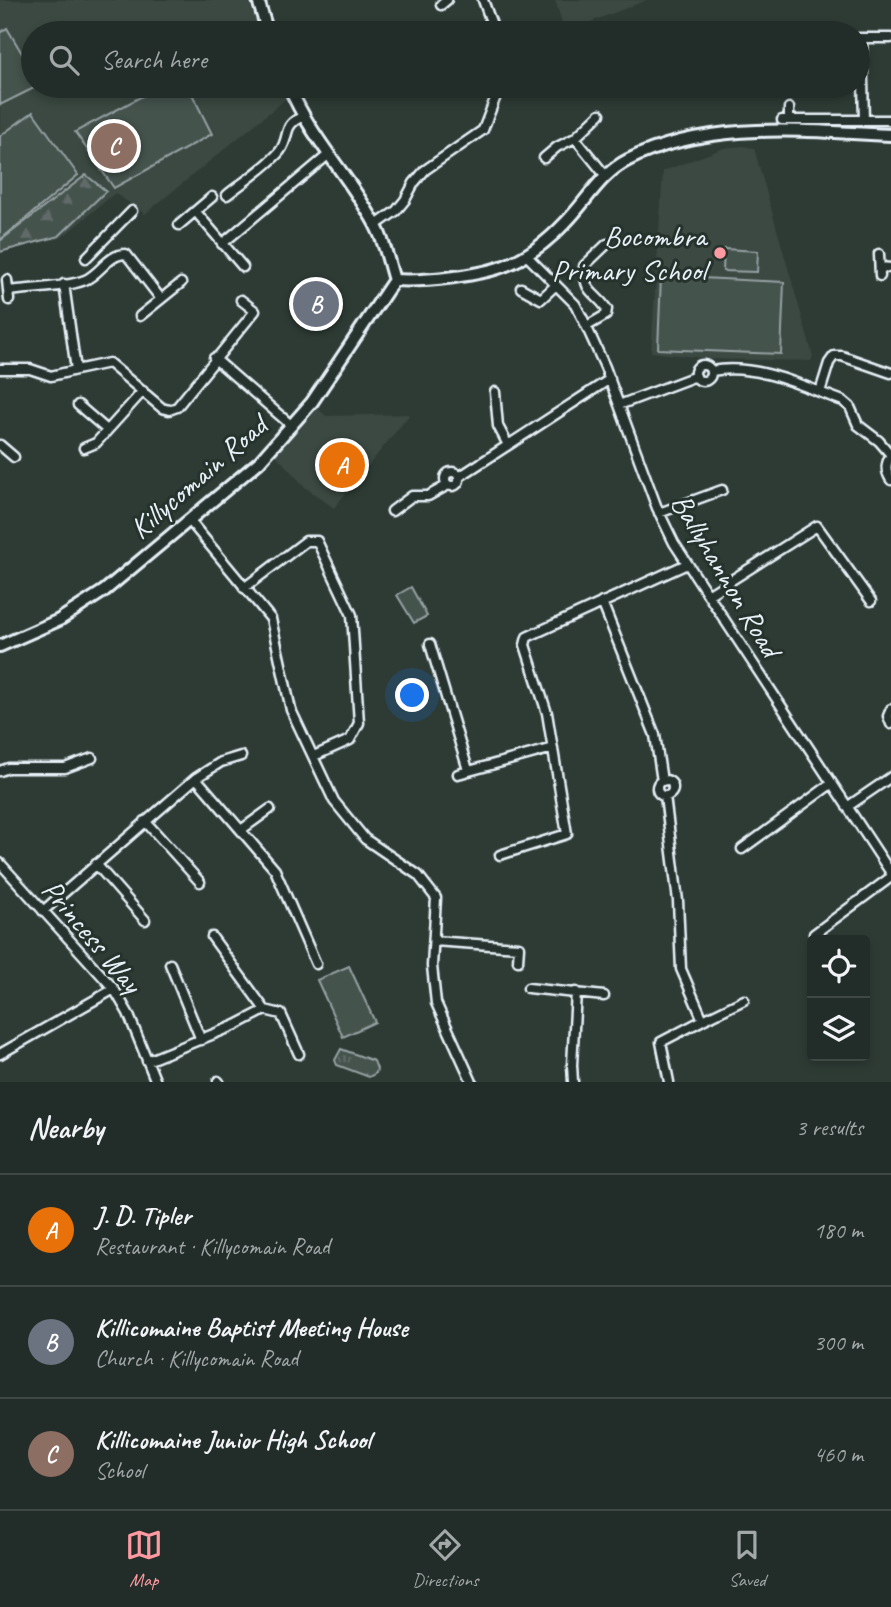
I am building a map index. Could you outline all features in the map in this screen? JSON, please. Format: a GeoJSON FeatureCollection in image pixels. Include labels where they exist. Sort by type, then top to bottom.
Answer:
{"type":"FeatureCollection","features":[{"type":"Feature","properties":{"kind":"street"},"geometry":{"type":"LineString","coordinates":[[258,0],[264,21]]}},
{"type":"Feature","properties":{"kind":"street"},"geometry":{"type":"LineString","coordinates":[[483,0],[491,21]]}},
{"type":"Feature","properties":{"kind":"street"},"geometry":{"type":"LineString","coordinates":[[870,38],[891,38]]}},
{"type":"Feature","properties":{"kind":"street"},"geometry":{"type":"LineString","coordinates":[[295,98],[328,155],[376,225],[387,251],[394,280],[413,282],[474,273],[507,265],[526,255],[565,223],[605,175],[627,160],[672,142],[710,134],[766,132],[891,135]]}},
{"type":"Feature","properties":{"kind":"street"},"geometry":{"type":"LineString","coordinates":[[376,225],[396,211],[425,170],[483,130],[495,98]]}},
{"type":"Feature","properties":{"kind":"street"},"geometry":{"type":"LineString","coordinates":[[863,98],[864,121]]}},
{"type":"Feature","properties":{"kind":"street"},"geometry":{"type":"LineString","coordinates":[[789,108],[785,120],[891,120]]}},
{"type":"Feature","properties":{"kind":"street"},"geometry":{"type":"LineString","coordinates":[[544,158],[557,147],[575,138],[600,114]]}},
{"type":"Feature","properties":{"kind":"street"},"geometry":{"type":"LineString","coordinates":[[227,195],[251,171],[280,150],[288,127],[304,116]]}},
{"type":"Feature","properties":{"kind":"street"},"geometry":{"type":"LineString","coordinates":[[575,138],[605,175]]}},
{"type":"Feature","properties":{"kind":"street"},"geometry":{"type":"LineString","coordinates":[[222,244],[328,155]]}},
{"type":"Feature","properties":{"kind":"street"},"geometry":{"type":"LineString","coordinates":[[178,225],[212,197]]}},
{"type":"Feature","properties":{"kind":"street"},"geometry":{"type":"LineString","coordinates":[[86,258],[132,211]]}},
{"type":"Feature","properties":{"kind":"street"},"geometry":{"type":"LineString","coordinates":[[195,212],[243,267]]}},
{"type":"Feature","properties":{"kind":"street"},"geometry":{"type":"LineString","coordinates":[[587,326],[606,315],[607,309],[602,301],[591,295],[584,282],[584,266],[607,244]]}},
{"type":"Feature","properties":{"kind":"street"},"geometry":{"type":"LineString","coordinates":[[98,247],[110,260]]}},
{"type":"Feature","properties":{"kind":"street"},"geometry":{"type":"LineString","coordinates":[[7,280],[9,295],[83,281],[119,254],[126,254],[161,299]]}},
{"type":"Feature","properties":{"kind":"street"},"geometry":{"type":"LineString","coordinates":[[878,254],[880,272],[891,268]]}},
{"type":"Feature","properties":{"kind":"street","name":"Ballyhannon Road"},"geometry":{"type":"LineString","coordinates":[[526,255],[575,304],[587,326],[610,379],[659,513],[687,564],[891,875]]}},
{"type":"Feature","properties":{"kind":"street","name":"Killycomain Road"},"geometry":{"type":"LineString","coordinates":[[0,646],[59,620],[104,591],[259,462],[312,402],[394,280]]}},
{"type":"Feature","properties":{"kind":"street"},"geometry":{"type":"LineString","coordinates":[[141,316],[181,283]]}},
{"type":"Feature","properties":{"kind":"street"},"geometry":{"type":"LineString","coordinates":[[64,284],[76,370]]}},
{"type":"Feature","properties":{"kind":"street"},"geometry":{"type":"LineString","coordinates":[[521,288],[541,299],[556,285]]}},
{"type":"Feature","properties":{"kind":"street"},"geometry":{"type":"LineString","coordinates":[[0,369],[30,369],[55,375],[109,363],[162,408],[169,410],[177,407],[214,358],[255,311],[241,300]]}},
{"type":"Feature","properties":{"kind":"street"},"geometry":{"type":"LineString","coordinates":[[820,392],[829,362],[834,356],[842,356],[891,373]]}},
{"type":"Feature","properties":{"kind":"street"},"geometry":{"type":"LineString","coordinates":[[214,358],[292,426]]}},
{"type":"Feature","properties":{"kind":"street"},"geometry":{"type":"LineString","coordinates":[[619,405],[696,376],[696,368],[700,365],[705,365],[711,371],[731,367],[770,374],[843,401],[850,407],[858,425],[891,455],[886,470],[891,480]]}},
{"type":"Feature","properties":{"kind":"street"},"geometry":{"type":"LineString","coordinates":[[392,511],[412,496],[428,496],[448,485],[445,481],[447,475],[453,472],[458,477],[610,379]]}},
{"type":"Feature","properties":{"kind":"street"},"geometry":{"type":"LineString","coordinates":[[84,448],[96,443],[143,391]]}},
{"type":"Feature","properties":{"kind":"street"},"geometry":{"type":"LineString","coordinates":[[495,392],[498,426],[508,445]]}},
{"type":"Feature","properties":{"kind":"street"},"geometry":{"type":"LineString","coordinates":[[79,405],[107,430]]}},
{"type":"Feature","properties":{"kind":"street"},"geometry":{"type":"LineString","coordinates":[[2,450],[14,457]]}},
{"type":"Feature","properties":{"kind":"street"},"geometry":{"type":"LineString","coordinates":[[659,513],[722,490]]}},
{"type":"Feature","properties":{"kind":"street"},"geometry":{"type":"LineString","coordinates":[[189,520],[271,619],[291,710],[334,801],[365,839],[418,875],[436,898],[432,966],[436,1003],[472,1082]]}},
{"type":"Feature","properties":{"kind":"street"},"geometry":{"type":"LineString","coordinates":[[708,595],[817,526],[871,601]]}},
{"type":"Feature","properties":{"kind":"street"},"geometry":{"type":"LineString","coordinates":[[244,588],[306,541],[317,541],[352,615],[359,723],[350,740],[314,757]]}},
{"type":"Feature","properties":{"kind":"street"},"geometry":{"type":"LineString","coordinates":[[500,855],[567,834],[547,713],[525,645],[527,637],[687,564]]}},
{"type":"Feature","properties":{"kind":"street"},"geometry":{"type":"LineString","coordinates":[[602,602],[655,735],[662,781],[657,789],[665,796],[678,901],[681,970],[703,1020]]}},
{"type":"Feature","properties":{"kind":"street"},"geometry":{"type":"LineString","coordinates":[[430,644],[468,771]]}},
{"type":"Feature","properties":{"kind":"street"},"geometry":{"type":"LineString","coordinates":[[891,709],[888,716],[891,724]]}},
{"type":"Feature","properties":{"kind":"street"},"geometry":{"type":"LineString","coordinates":[[457,774],[553,748]]}},
{"type":"Feature","properties":{"kind":"street"},"geometry":{"type":"LineString","coordinates":[[43,911],[195,778],[221,762],[241,756]]}},
{"type":"Feature","properties":{"kind":"street"},"geometry":{"type":"LineString","coordinates":[[0,771],[8,768],[65,768],[92,758]]}},
{"type":"Feature","properties":{"kind":"street"},"geometry":{"type":"LineString","coordinates":[[846,807],[891,777]]}},
{"type":"Feature","properties":{"kind":"street"},"geometry":{"type":"LineString","coordinates":[[195,778],[275,870],[316,964]]}},
{"type":"Feature","properties":{"kind":"street"},"geometry":{"type":"LineString","coordinates":[[742,849],[831,785]]}},
{"type":"Feature","properties":{"kind":"street"},"geometry":{"type":"LineString","coordinates":[[241,830],[270,809]]}},
{"type":"Feature","properties":{"kind":"street"},"geometry":{"type":"LineString","coordinates":[[145,821],[200,882]]}},
{"type":"Feature","properties":{"kind":"street","name":"Princess Way"},"geometry":{"type":"LineString","coordinates":[[0,863],[114,989],[122,1001],[156,1082]]}},
{"type":"Feature","properties":{"kind":"street"},"geometry":{"type":"LineString","coordinates":[[96,864],[145,920]]}},
{"type":"Feature","properties":{"kind":"street"},"geometry":{"type":"LineString","coordinates":[[814,934],[891,875]]}},
{"type":"Feature","properties":{"kind":"street"},"geometry":{"type":"LineString","coordinates":[[212,937],[265,1010]]}},
{"type":"Feature","properties":{"kind":"street"},"geometry":{"type":"LineString","coordinates":[[434,942],[519,947],[518,961]]}},
{"type":"Feature","properties":{"kind":"street"},"geometry":{"type":"LineString","coordinates":[[170,964],[201,1040]]}},
{"type":"Feature","properties":{"kind":"street"},"geometry":{"type":"LineString","coordinates":[[528,988],[604,996]]}},
{"type":"Feature","properties":{"kind":"street"},"geometry":{"type":"LineString","coordinates":[[0,1054],[114,989]]}},
{"type":"Feature","properties":{"kind":"street"},"geometry":{"type":"LineString","coordinates":[[573,1082],[576,992]]}},
{"type":"Feature","properties":{"kind":"street"},"geometry":{"type":"LineString","coordinates":[[669,1082],[661,1042],[744,1000]]}},
{"type":"Feature","properties":{"kind":"street"},"geometry":{"type":"LineString","coordinates":[[147,1061],[201,1040],[265,1010],[281,1014],[299,1054]]}},
{"type":"Feature","properties":{"kind":"shaded area"},"geometry":{"type":"Polygon","coordinates":[[[0,0],[248,0],[256,21],[21,21],[21,98],[286,99],[145,214],[115,193],[61,238],[0,253],[0,0]]]}},
{"type":"Feature","properties":{"kind":"shaded area"},"geometry":{"type":"Polygon","coordinates":[[[555,0],[647,0],[593,21],[562,21],[555,0]]]}},
{"type":"Feature","properties":{"kind":"shaded area","name":"Bocombra Primary School"},"geometry":{"type":"Polygon","coordinates":[[[724,148],[754,148],[813,356],[811,361],[712,359],[651,352],[663,171],[724,148]]]}},
{"type":"Feature","properties":{"kind":"shaded area"},"geometry":{"type":"Polygon","coordinates":[[[317,407],[326,416],[410,414],[334,508],[306,488],[275,454],[317,407]]]}},
{"type":"Feature","properties":{"kind":"green space"},"geometry":{"type":"Polygon","coordinates":[[[7,28],[21,52],[21,94],[0,105],[0,33],[7,28]]]}},
{"type":"Feature","properties":{"kind":"green space"},"geometry":{"type":"Polygon","coordinates":[[[139,98],[194,98],[212,134],[114,188],[75,132],[139,98]]]}},
{"type":"Feature","properties":{"kind":"green space"},"geometry":{"type":"Polygon","coordinates":[[[33,112],[78,175],[0,240],[0,136],[33,112]]]}},
{"type":"Feature","properties":{"kind":"green space"},"geometry":{"type":"Polygon","coordinates":[[[86,175],[106,191],[59,236],[0,252],[0,241],[86,175]]]}},
{"type":"Feature","properties":{"kind":"green space"},"geometry":{"type":"Polygon","coordinates":[[[724,249],[758,251],[757,272],[723,271],[724,249]]]}},
{"type":"Feature","properties":{"kind":"green space"},"geometry":{"type":"Polygon","coordinates":[[[661,276],[784,282],[781,354],[658,349],[661,276]]]}},
{"type":"Feature","properties":{"kind":"green space"},"geometry":{"type":"Polygon","coordinates":[[[411,587],[427,616],[414,623],[397,595],[411,587]]]}},
{"type":"Feature","properties":{"kind":"green space"},"geometry":{"type":"Polygon","coordinates":[[[349,966],[375,1022],[343,1037],[317,980],[349,966]]]}},
{"type":"Feature","properties":{"kind":"green space"},"geometry":{"type":"Polygon","coordinates":[[[341,1049],[374,1061],[376,1073],[369,1077],[337,1065],[335,1060],[341,1049]]]}},
{"type":"Feature","properties":{"kind":"place","name":"Killicomaine Junior High School"},"geometry":{"type":"Point","coordinates":[114,146]}},
{"type":"Feature","properties":{"kind":"place","name":"Bocombra Primary School"},"geometry":{"type":"Point","coordinates":[720,253]}},
{"type":"Feature","properties":{"kind":"place","name":"Killicomaine Baptist Meeting House"},"geometry":{"type":"Point","coordinates":[316,304]}},
{"type":"Feature","properties":{"kind":"place","name":"J. D. Tipler"},"geometry":{"type":"Point","coordinates":[342,465]}}]}
